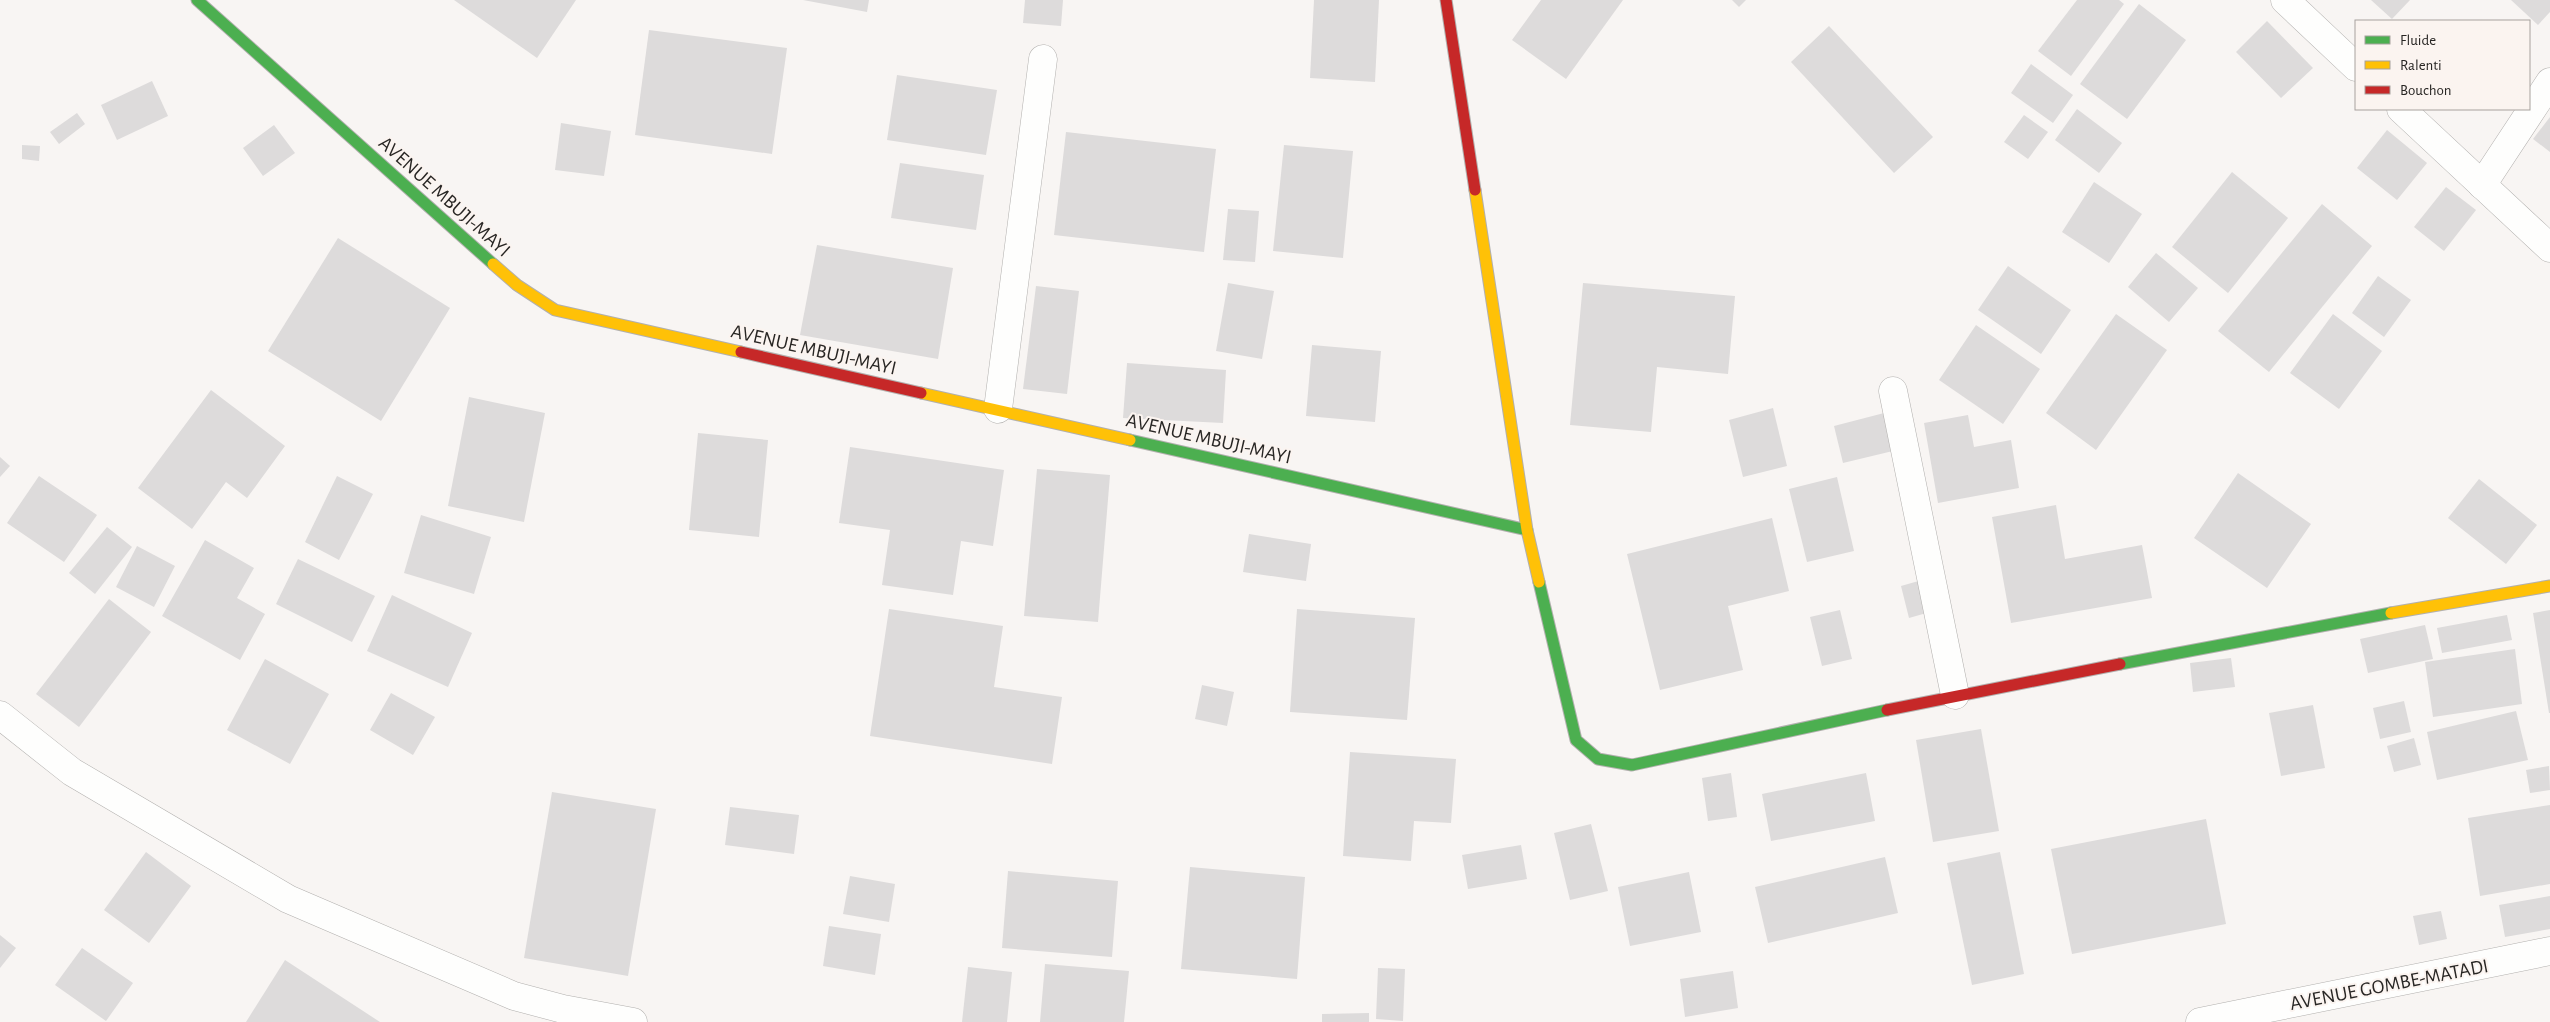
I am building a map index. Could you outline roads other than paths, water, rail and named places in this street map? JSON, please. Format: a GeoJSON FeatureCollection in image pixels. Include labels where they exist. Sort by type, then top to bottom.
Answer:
{"type":"FeatureCollection","features":[{"type":"Feature","properties":{"kind":"street","name":"AVENUE MBUJI-MAYI"},"geometry":{"type":"LineString","coordinates":[[197,0],[517,285],[555,310],[1527,530]]}},
{"type":"Feature","properties":{"kind":"street"},"geometry":{"type":"LineString","coordinates":[[1446,0],[1527,530],[1576,740],[1598,759],[1632,766],[1955,695],[2366,617],[2550,586]]}},
{"type":"Feature","properties":{"kind":"street"},"geometry":{"type":"LineString","coordinates":[[2285,0],[2355,66]]}},
{"type":"Feature","properties":{"kind":"street"},"geometry":{"type":"LineString","coordinates":[[998,409],[1043,59]]}},
{"type":"Feature","properties":{"kind":"street"},"geometry":{"type":"LineString","coordinates":[[2482,186],[2550,82]]}},
{"type":"Feature","properties":{"kind":"street"},"geometry":{"type":"LineString","coordinates":[[2402,110],[2550,248]]}},
{"type":"Feature","properties":{"kind":"street"},"geometry":{"type":"LineString","coordinates":[[1893,391],[1955,695]]}},
{"type":"Feature","properties":{"kind":"street"},"geometry":{"type":"LineString","coordinates":[[0,714],[72,772],[288,899],[514,996],[563,1009],[633,1022]]}},
{"type":"Feature","properties":{"kind":"street","name":"AVENUE GOMBE-MATADI"},"geometry":{"type":"LineString","coordinates":[[2200,1022],[2550,951]]}}]}
